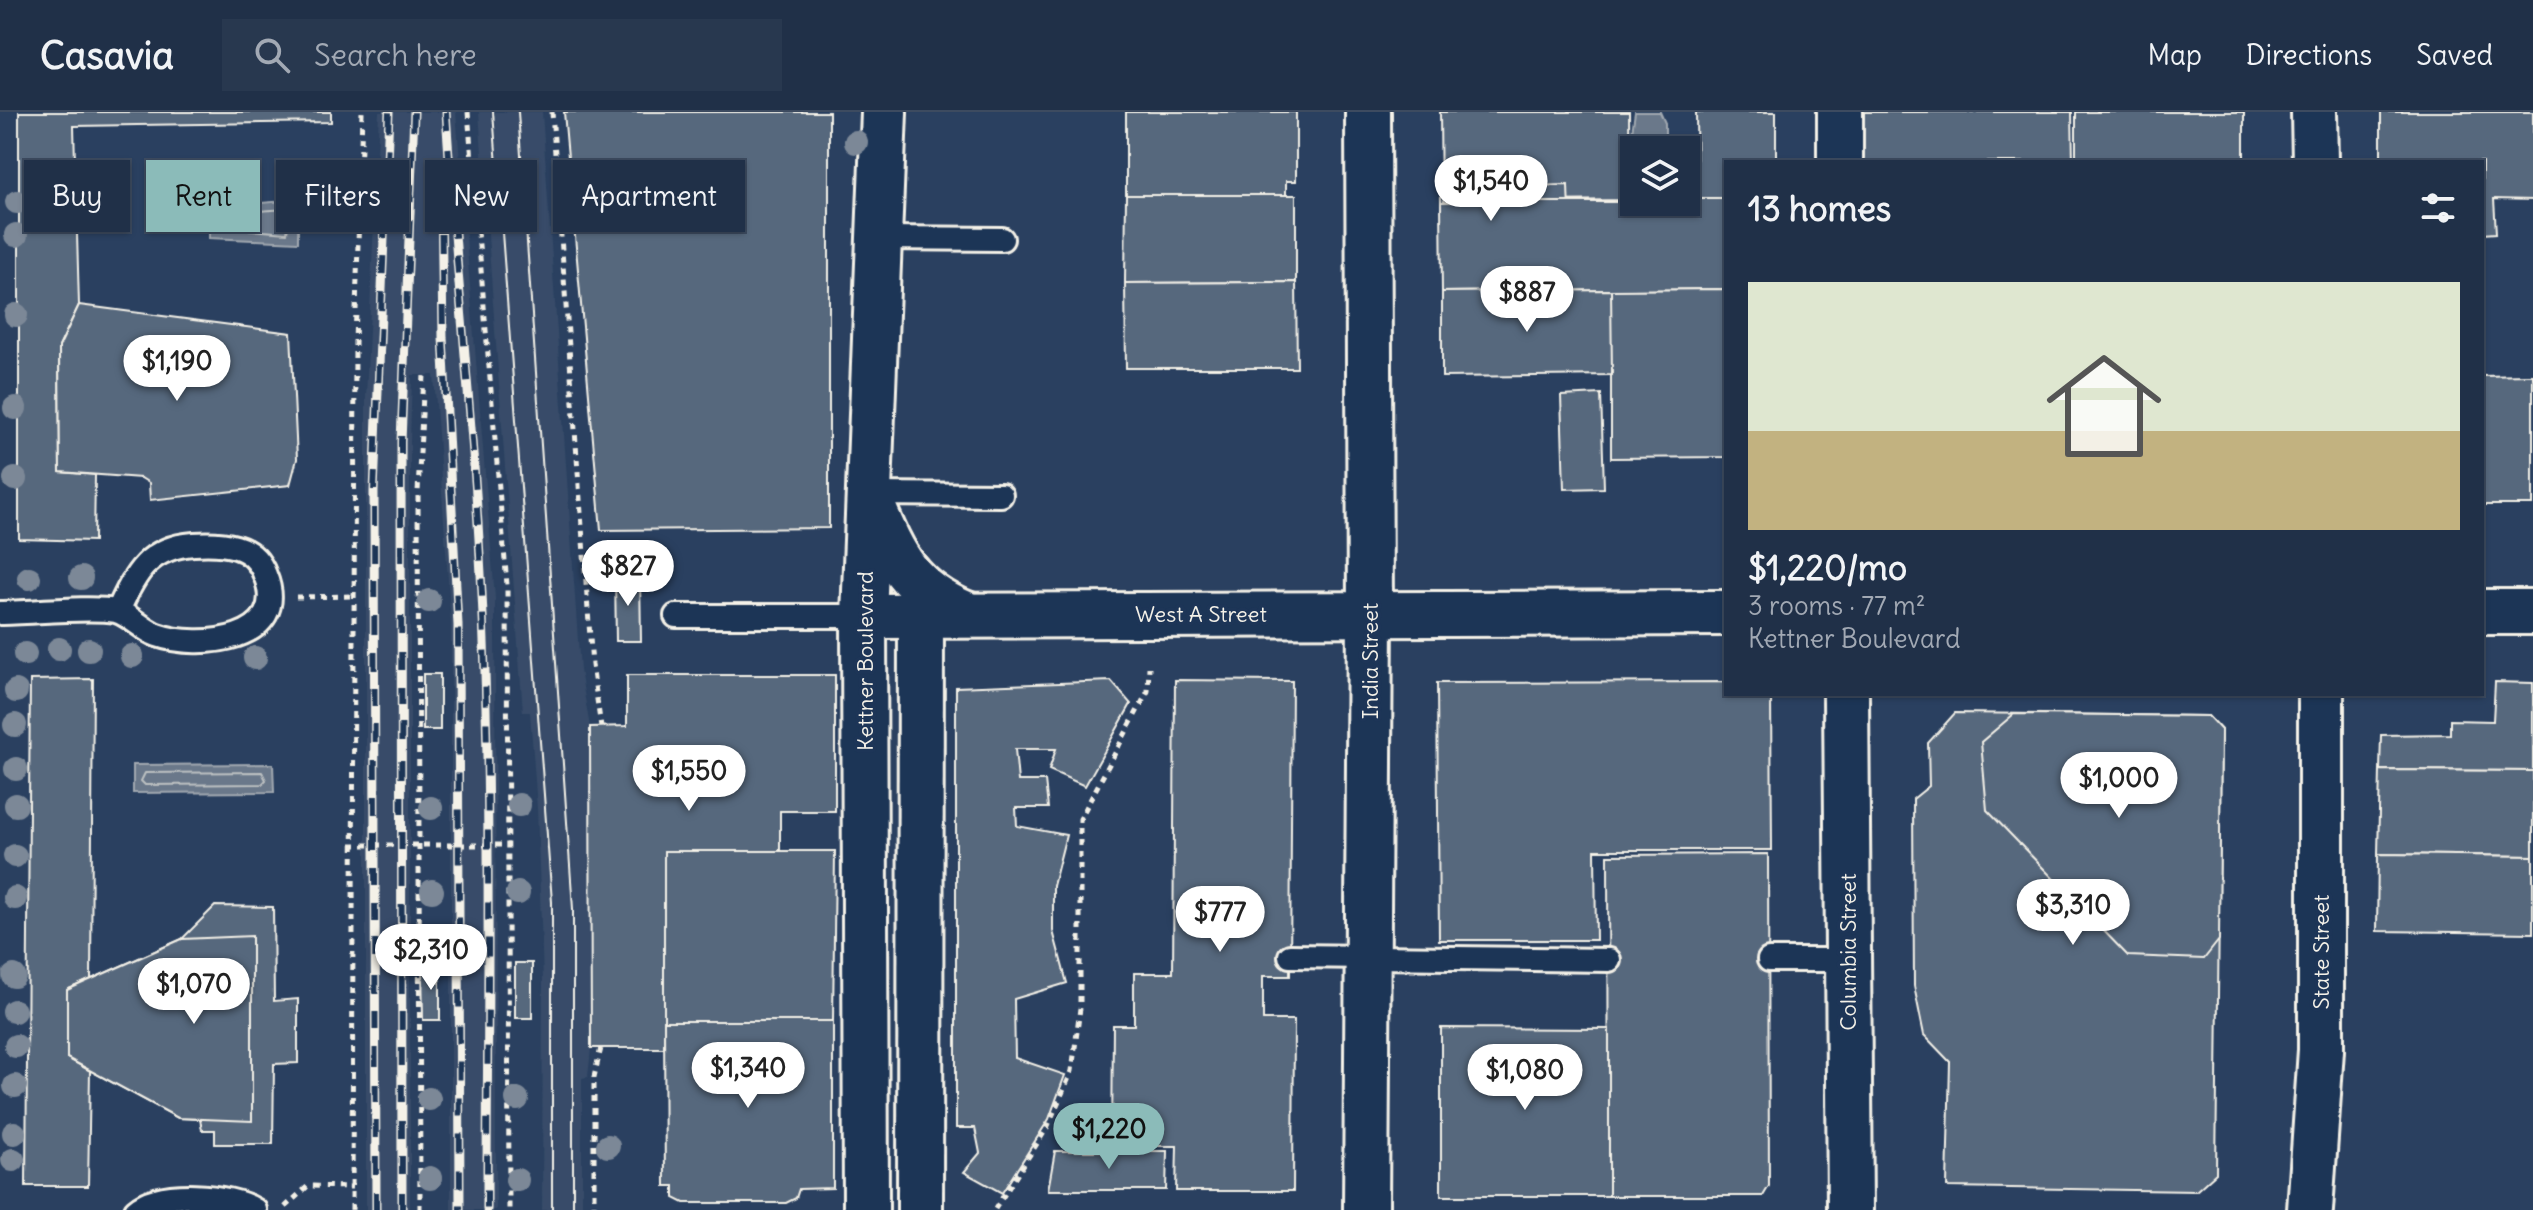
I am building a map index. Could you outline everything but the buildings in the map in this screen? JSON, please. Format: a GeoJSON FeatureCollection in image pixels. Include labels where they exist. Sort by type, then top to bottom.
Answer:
{"type":"FeatureCollection","features":[{"type":"Feature","properties":{"kind":"main road","name":"Kettner Boulevard"},"geometry":{"type":"LineString","coordinates":[[866,1210],[864,616],[884,112]]}},
{"type":"Feature","properties":{"kind":"main road","name":"India Street"},"geometry":{"type":"LineString","coordinates":[[1366,1210],[1370,614],[1368,112]]}},
{"type":"Feature","properties":{"kind":"main road"},"geometry":{"type":"LineString","coordinates":[[1840,112],[1840,160]]}},
{"type":"Feature","properties":{"kind":"main road"},"geometry":{"type":"LineString","coordinates":[[2314,112],[2315,160]]}},
{"type":"Feature","properties":{"kind":"main road"},"geometry":{"type":"LineString","coordinates":[[869,494],[892,552],[919,588],[971,616]]}},
{"type":"Feature","properties":{"kind":"main road"},"geometry":{"type":"LineString","coordinates":[[2484,612],[2533,612]]}},
{"type":"Feature","properties":{"kind":"main road","name":"West A Street"},"geometry":{"type":"LineString","coordinates":[[864,616],[1724,613]]}},
{"type":"Feature","properties":{"kind":"main road"},"geometry":{"type":"LineString","coordinates":[[920,1210],[921,616]]}},
{"type":"Feature","properties":{"kind":"main road","name":"Columbia Street"},"geometry":{"type":"LineString","coordinates":[[1846,696],[1850,1210]]}},
{"type":"Feature","properties":{"kind":"main road","name":"State Street"},"geometry":{"type":"LineString","coordinates":[[2310,1210],[2321,1050],[2321,696]]}},
{"type":"Feature","properties":{"kind":"lane"},"geometry":{"type":"LineString","coordinates":[[879,238],[1002,239]]}},
{"type":"Feature","properties":{"kind":"lane"},"geometry":{"type":"LineString","coordinates":[[869,494],[1001,495]]}},
{"type":"Feature","properties":{"kind":"lane"},"geometry":{"type":"LineString","coordinates":[[0,613],[118,611],[158,636],[224,639],[241,636],[260,625],[267,611],[267,578],[259,562],[245,550],[226,544],[178,545],[161,550],[144,562],[133,576],[118,611]]}},
{"type":"Feature","properties":{"kind":"lane","name":"West A Street"},"geometry":{"type":"LineString","coordinates":[[676,616],[864,616]]}},
{"type":"Feature","properties":{"kind":"lane"},"geometry":{"type":"LineString","coordinates":[[1290,956],[1609,960]]}},
{"type":"Feature","properties":{"kind":"lane"},"geometry":{"type":"LineString","coordinates":[[1769,960],[1847,960]]}},
{"type":"Feature","properties":{"kind":"lane"},"geometry":{"type":"LineString","coordinates":[[136,1210],[164,1199],[213,1196],[233,1199],[255,1210]]}},
{"type":"Feature","properties":{"kind":"path"},"geometry":{"type":"LineString","coordinates":[[352,1210],[355,343],[362,112]]}},
{"type":"Feature","properties":{"kind":"path"},"geometry":{"type":"LineString","coordinates":[[468,112],[507,585],[509,1210]]}},
{"type":"Feature","properties":{"kind":"path"},"geometry":{"type":"LineString","coordinates":[[552,112],[590,636],[601,727]]}},
{"type":"Feature","properties":{"kind":"path"},"geometry":{"type":"LineString","coordinates":[[420,1210],[418,492],[424,375]]}},
{"type":"Feature","properties":{"kind":"path"},"geometry":{"type":"LineString","coordinates":[[269,597],[355,596]]}},
{"type":"Feature","properties":{"kind":"path"},"geometry":{"type":"LineString","coordinates":[[995,1209],[1034,1151],[1072,1071],[1080,1008],[1080,819],[1148,691],[1149,667]]}},
{"type":"Feature","properties":{"kind":"path"},"geometry":{"type":"LineString","coordinates":[[351,845],[509,845]]}},
{"type":"Feature","properties":{"kind":"path"},"geometry":{"type":"LineString","coordinates":[[594,1210],[594,1077],[601,1048]]}},
{"type":"Feature","properties":{"kind":"path"},"geometry":{"type":"LineString","coordinates":[[281,1210],[308,1186],[352,1187]]}},
{"type":"Feature","properties":{"kind":"shaded area"},"geometry":{"type":"Polygon","coordinates":[[[379,112],[456,112],[460,160],[425,160],[425,232],[466,232],[495,598],[496,1210],[451,1210],[451,624],[434,375],[412,375],[410,1210],[366,1210],[366,397],[374,232],[409,232],[409,160],[377,160],[379,112]]]}},
{"type":"Feature","properties":{"kind":"shaded area"},"geometry":{"type":"Polygon","coordinates":[[[479,112],[542,112],[580,670],[590,727],[591,1048],[588,1077],[582,1078],[582,1210],[542,1210],[543,980],[537,808],[530,712],[523,712],[488,232],[537,232],[537,160],[483,160],[479,112]]]}},
{"type":"Feature","properties":{"kind":"water"},"geometry":{"type":"Polygon","coordinates":[[[1635,112],[1660,112],[1665,123],[1665,136],[1631,136],[1635,112]]]}},
{"type":"Feature","properties":{"kind":"water"},"geometry":{"type":"Polygon","coordinates":[[[276,202],[276,232],[298,232],[298,242],[209,238],[209,232],[260,232],[260,203],[276,202]]]}},
{"type":"Feature","properties":{"kind":"water"},"geometry":{"type":"Polygon","coordinates":[[[273,764],[274,792],[133,793],[133,765],[273,764]]]}},
{"type":"Feature","properties":{"kind":"tram line"},"geometry":{"type":"LineString","coordinates":[[493,112],[552,902],[552,1210]]}},
{"type":"Feature","properties":{"kind":"tram line"},"geometry":{"type":"LineString","coordinates":[[518,112],[573,909],[573,1210]]}},
{"type":"Feature","properties":{"kind":"railway"},"geometry":{"type":"LineString","coordinates":[[376,1210],[374,492],[389,112]]}},
{"type":"Feature","properties":{"kind":"railway"},"geometry":{"type":"LineString","coordinates":[[402,1210],[401,442],[414,112]]}},
{"type":"Feature","properties":{"kind":"railway"},"geometry":{"type":"LineString","coordinates":[[446,112],[477,509],[484,642],[488,855],[487,1210]]}},
{"type":"Feature","properties":{"kind":"railway"},"geometry":{"type":"LineString","coordinates":[[441,232],[443,337],[458,625],[460,1210]]}}]}
